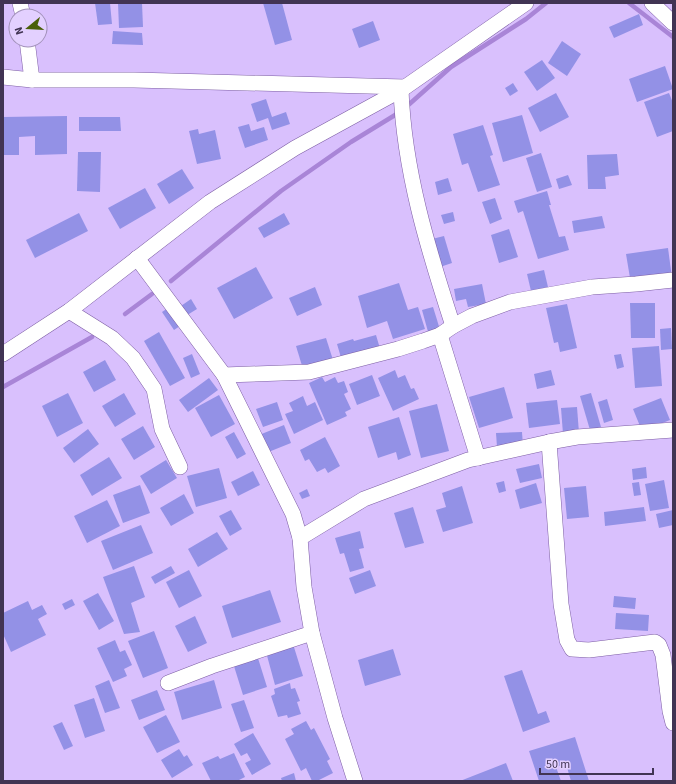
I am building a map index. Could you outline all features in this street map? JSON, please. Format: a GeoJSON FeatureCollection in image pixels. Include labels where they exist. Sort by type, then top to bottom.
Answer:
{"type":"FeatureCollection","features":[{"type":"Feature","properties":{"kind":"street"},"geometry":{"type":"LineString","coordinates":[[3,354],[69,311],[210,202],[295,148],[403,88],[526,3]]}},
{"type":"Feature","properties":{"kind":"street"},"geometry":{"type":"LineString","coordinates":[[652,3],[673,23]]}},
{"type":"Feature","properties":{"kind":"street"},"geometry":{"type":"LineString","coordinates":[[28,48],[32,80]]}},
{"type":"Feature","properties":{"kind":"street"},"geometry":{"type":"LineString","coordinates":[[3,77],[32,80],[134,80],[403,88]]}},
{"type":"Feature","properties":{"kind":"street"},"geometry":{"type":"LineString","coordinates":[[403,88],[402,111],[406,147],[413,184],[426,241],[453,326]]}},
{"type":"Feature","properties":{"kind":"street"},"geometry":{"type":"LineString","coordinates":[[137,258],[224,375],[293,514],[300,538],[304,587],[312,633],[335,718],[355,781]]}},
{"type":"Feature","properties":{"kind":"street"},"geometry":{"type":"LineString","coordinates":[[224,375],[309,372],[398,349],[440,335],[472,316],[510,302],[592,287],[673,280]]}},
{"type":"Feature","properties":{"kind":"street"},"geometry":{"type":"LineString","coordinates":[[69,311],[112,338],[133,358],[154,390],[162,429],[180,466]]}},
{"type":"Feature","properties":{"kind":"street"},"geometry":{"type":"LineString","coordinates":[[440,335],[478,458]]}},
{"type":"Feature","properties":{"kind":"street"},"geometry":{"type":"LineString","coordinates":[[300,538],[364,499],[461,462],[549,442],[600,435],[673,430]]}},
{"type":"Feature","properties":{"kind":"street"},"geometry":{"type":"LineString","coordinates":[[549,442],[559,586],[567,640],[572,649],[589,650],[655,642],[666,644],[663,654],[670,711],[673,723]]}},
{"type":"Feature","properties":{"kind":"street"},"geometry":{"type":"LineString","coordinates":[[168,682],[312,633]]}},
{"type":"Feature","properties":{"kind":"building"},"geometry":{"type":"Polygon","coordinates":[[[95,3],[110,3],[112,24],[98,25],[95,3]]]}},
{"type":"Feature","properties":{"kind":"building"},"geometry":{"type":"Polygon","coordinates":[[[118,3],[142,3],[143,27],[119,28],[118,3]]]}},
{"type":"Feature","properties":{"kind":"building"},"geometry":{"type":"Polygon","coordinates":[[[263,3],[282,3],[292,40],[275,45],[263,3]]]}},
{"type":"Feature","properties":{"kind":"building"},"geometry":{"type":"Polygon","coordinates":[[[639,14],[643,25],[614,38],[609,27],[639,14]]]}},
{"type":"Feature","properties":{"kind":"building"},"geometry":{"type":"Polygon","coordinates":[[[373,21],[380,40],[359,48],[352,29],[373,21]]]}},
{"type":"Feature","properties":{"kind":"building"},"geometry":{"type":"Polygon","coordinates":[[[113,31],[142,33],[143,45],[112,44],[113,31]]]}},
{"type":"Feature","properties":{"kind":"building"},"geometry":{"type":"Polygon","coordinates":[[[562,41],[581,54],[567,76],[548,63],[562,41]]]}},
{"type":"Feature","properties":{"kind":"building"},"geometry":{"type":"Polygon","coordinates":[[[542,60],[555,78],[537,91],[524,72],[542,60]]]}},
{"type":"Feature","properties":{"kind":"building"},"geometry":{"type":"Polygon","coordinates":[[[665,66],[673,89],[637,102],[629,79],[665,66]]]}},
{"type":"Feature","properties":{"kind":"building"},"geometry":{"type":"Polygon","coordinates":[[[513,83],[518,91],[510,96],[505,88],[513,83]]]}},
{"type":"Feature","properties":{"kind":"building"},"geometry":{"type":"Polygon","coordinates":[[[556,93],[569,117],[540,132],[528,108],[556,93]]]}},
{"type":"Feature","properties":{"kind":"building"},"geometry":{"type":"Polygon","coordinates":[[[669,93],[673,103],[673,131],[657,137],[644,102],[669,93]]]}},
{"type":"Feature","properties":{"kind":"building"},"geometry":{"type":"Polygon","coordinates":[[[266,99],[272,117],[286,112],[290,124],[272,130],[268,118],[257,122],[251,104],[266,99]]]}},
{"type":"Feature","properties":{"kind":"building"},"geometry":{"type":"Polygon","coordinates":[[[522,115],[533,153],[503,162],[492,123],[522,115]]]}},
{"type":"Feature","properties":{"kind":"building"},"geometry":{"type":"Polygon","coordinates":[[[67,116],[67,154],[35,155],[35,136],[19,137],[19,155],[3,155],[3,117],[67,116]]]}},
{"type":"Feature","properties":{"kind":"building"},"geometry":{"type":"Polygon","coordinates":[[[79,117],[120,117],[121,131],[79,131],[79,117]]]}},
{"type":"Feature","properties":{"kind":"building"},"geometry":{"type":"Polygon","coordinates":[[[249,124],[251,131],[264,127],[268,140],[245,148],[238,127],[249,124]]]}},
{"type":"Feature","properties":{"kind":"building"},"geometry":{"type":"Polygon","coordinates":[[[483,125],[493,155],[490,156],[500,185],[478,192],[468,163],[462,165],[453,134],[483,125]]]}},
{"type":"Feature","properties":{"kind":"building"},"geometry":{"type":"Polygon","coordinates":[[[198,129],[199,134],[215,130],[221,159],[197,164],[189,131],[198,129]]]}},
{"type":"Feature","properties":{"kind":"building"},"geometry":{"type":"Polygon","coordinates":[[[78,152],[101,152],[100,192],[77,191],[78,152]]]}},
{"type":"Feature","properties":{"kind":"building"},"geometry":{"type":"Polygon","coordinates":[[[541,153],[552,187],[537,192],[526,158],[541,153]]]}},
{"type":"Feature","properties":{"kind":"building"},"geometry":{"type":"Polygon","coordinates":[[[617,154],[619,175],[605,177],[606,189],[588,189],[587,155],[617,154]]]}},
{"type":"Feature","properties":{"kind":"building"},"geometry":{"type":"Polygon","coordinates":[[[182,169],[194,188],[169,204],[157,184],[182,169]]]}},
{"type":"Feature","properties":{"kind":"building"},"geometry":{"type":"Polygon","coordinates":[[[568,175],[572,185],[559,189],[556,179],[568,175]]]}},
{"type":"Feature","properties":{"kind":"building"},"geometry":{"type":"Polygon","coordinates":[[[448,178],[452,191],[438,195],[435,182],[448,178]]]}},
{"type":"Feature","properties":{"kind":"building"},"geometry":{"type":"Polygon","coordinates":[[[145,188],[156,208],[120,229],[108,208],[145,188]]]}},
{"type":"Feature","properties":{"kind":"building"},"geometry":{"type":"Polygon","coordinates":[[[547,191],[551,205],[549,205],[559,237],[565,236],[569,250],[538,259],[523,211],[518,213],[514,201],[547,191]]]}},
{"type":"Feature","properties":{"kind":"building"},"geometry":{"type":"Polygon","coordinates":[[[495,198],[502,219],[490,224],[482,202],[495,198]]]}},
{"type":"Feature","properties":{"kind":"building"},"geometry":{"type":"Polygon","coordinates":[[[453,212],[455,221],[444,224],[441,215],[453,212]]]}},
{"type":"Feature","properties":{"kind":"building"},"geometry":{"type":"Polygon","coordinates":[[[79,213],[88,231],[35,258],[26,240],[79,213]]]}},
{"type":"Feature","properties":{"kind":"building"},"geometry":{"type":"Polygon","coordinates":[[[284,213],[290,224],[264,238],[258,228],[284,213]]]}},
{"type":"Feature","properties":{"kind":"building"},"geometry":{"type":"Polygon","coordinates":[[[602,216],[605,228],[574,233],[572,221],[602,216]]]}},
{"type":"Feature","properties":{"kind":"building"},"geometry":{"type":"Polygon","coordinates":[[[509,229],[518,257],[499,263],[491,235],[509,229]]]}},
{"type":"Feature","properties":{"kind":"building"},"geometry":{"type":"Polygon","coordinates":[[[444,236],[452,263],[440,267],[432,239],[444,236]]]}},
{"type":"Feature","properties":{"kind":"building"},"geometry":{"type":"Polygon","coordinates":[[[668,248],[672,278],[631,284],[626,254],[668,248]]]}},
{"type":"Feature","properties":{"kind":"building"},"geometry":{"type":"Polygon","coordinates":[[[256,267],[273,298],[234,319],[217,288],[256,267]]]}},
{"type":"Feature","properties":{"kind":"building"},"geometry":{"type":"Polygon","coordinates":[[[544,270],[548,287],[531,291],[527,274],[544,270]]]}},
{"type":"Feature","properties":{"kind":"building"},"geometry":{"type":"Polygon","coordinates":[[[399,283],[408,310],[418,307],[425,329],[393,339],[387,321],[367,328],[358,296],[399,283]]]}},
{"type":"Feature","properties":{"kind":"building"},"geometry":{"type":"Polygon","coordinates":[[[482,284],[486,304],[468,307],[466,299],[456,301],[454,289],[482,284]]]}},
{"type":"Feature","properties":{"kind":"building"},"geometry":{"type":"Polygon","coordinates":[[[315,287],[322,305],[297,316],[289,298],[315,287]]]}},
{"type":"Feature","properties":{"kind":"building"},"geometry":{"type":"Polygon","coordinates":[[[191,299],[197,309],[184,317],[178,308],[191,299]]]}},
{"type":"Feature","properties":{"kind":"building"},"geometry":{"type":"Polygon","coordinates":[[[630,303],[655,303],[655,338],[631,338],[630,303]]]}},
{"type":"Feature","properties":{"kind":"building"},"geometry":{"type":"Polygon","coordinates":[[[567,304],[577,348],[560,352],[558,342],[554,343],[546,308],[567,304]]]}},
{"type":"Feature","properties":{"kind":"building"},"geometry":{"type":"Polygon","coordinates":[[[433,307],[442,336],[430,339],[422,310],[433,307]]]}},
{"type":"Feature","properties":{"kind":"building"},"geometry":{"type":"Polygon","coordinates":[[[168,308],[180,326],[174,330],[162,312],[168,308]]]}},
{"type":"Feature","properties":{"kind":"building"},"geometry":{"type":"Polygon","coordinates":[[[671,328],[672,349],[661,350],[660,329],[671,328]]]}},
{"type":"Feature","properties":{"kind":"building"},"geometry":{"type":"Polygon","coordinates":[[[159,332],[185,378],[170,386],[144,341],[159,332]]]}},
{"type":"Feature","properties":{"kind":"building"},"geometry":{"type":"Polygon","coordinates":[[[376,335],[381,352],[342,361],[337,344],[353,339],[354,341],[376,335]]]}},
{"type":"Feature","properties":{"kind":"building"},"geometry":{"type":"Polygon","coordinates":[[[326,338],[333,360],[303,369],[296,346],[326,338]]]}},
{"type":"Feature","properties":{"kind":"building"},"geometry":{"type":"Polygon","coordinates":[[[659,346],[662,386],[635,388],[632,348],[659,346]]]}},
{"type":"Feature","properties":{"kind":"building"},"geometry":{"type":"Polygon","coordinates":[[[192,354],[200,374],[191,378],[183,358],[192,354]]]}},
{"type":"Feature","properties":{"kind":"building"},"geometry":{"type":"Polygon","coordinates":[[[621,354],[624,367],[617,369],[614,355],[621,354]]]}},
{"type":"Feature","properties":{"kind":"building"},"geometry":{"type":"Polygon","coordinates":[[[105,360],[116,380],[94,392],[83,372],[105,360]]]}},
{"type":"Feature","properties":{"kind":"building"},"geometry":{"type":"Polygon","coordinates":[[[395,370],[398,378],[405,375],[411,389],[414,388],[419,399],[393,411],[378,378],[395,370]]]}},
{"type":"Feature","properties":{"kind":"building"},"geometry":{"type":"Polygon","coordinates":[[[551,370],[555,385],[537,389],[534,374],[551,370]]]}},
{"type":"Feature","properties":{"kind":"building"},"geometry":{"type":"Polygon","coordinates":[[[372,375],[380,396],[357,405],[349,384],[372,375]]]}},
{"type":"Feature","properties":{"kind":"building"},"geometry":{"type":"Polygon","coordinates":[[[322,377],[325,382],[335,377],[338,383],[344,381],[348,392],[344,394],[351,409],[345,412],[347,416],[327,425],[309,383],[322,377]]]}},
{"type":"Feature","properties":{"kind":"building"},"geometry":{"type":"Polygon","coordinates":[[[209,378],[218,390],[188,412],[179,400],[209,378]]]}},
{"type":"Feature","properties":{"kind":"building"},"geometry":{"type":"Polygon","coordinates":[[[504,387],[513,418],[479,428],[469,397],[504,387]]]}},
{"type":"Feature","properties":{"kind":"building"},"geometry":{"type":"Polygon","coordinates":[[[68,393],[83,423],[57,437],[42,406],[68,393]]]}},
{"type":"Feature","properties":{"kind":"building"},"geometry":{"type":"Polygon","coordinates":[[[124,393],[136,414],[115,427],[102,406],[124,393]]]}},
{"type":"Feature","properties":{"kind":"building"},"geometry":{"type":"Polygon","coordinates":[[[591,393],[601,427],[590,430],[580,396],[591,393]]]}},
{"type":"Feature","properties":{"kind":"building"},"geometry":{"type":"Polygon","coordinates":[[[219,395],[235,424],[211,437],[195,408],[219,395]]]}},
{"type":"Feature","properties":{"kind":"building"},"geometry":{"type":"Polygon","coordinates":[[[303,396],[307,406],[315,402],[323,420],[294,434],[285,414],[293,411],[289,403],[303,396]]]}},
{"type":"Feature","properties":{"kind":"building"},"geometry":{"type":"Polygon","coordinates":[[[661,398],[670,420],[642,431],[633,409],[661,398]]]}},
{"type":"Feature","properties":{"kind":"building"},"geometry":{"type":"Polygon","coordinates":[[[607,399],[613,420],[604,423],[598,402],[607,399]]]}},
{"type":"Feature","properties":{"kind":"building"},"geometry":{"type":"Polygon","coordinates":[[[557,400],[560,424],[529,428],[526,403],[557,400]]]}},
{"type":"Feature","properties":{"kind":"building"},"geometry":{"type":"Polygon","coordinates":[[[277,402],[283,420],[263,427],[256,409],[277,402]]]}},
{"type":"Feature","properties":{"kind":"building"},"geometry":{"type":"Polygon","coordinates":[[[437,404],[449,451],[421,458],[409,411],[437,404]]]}},
{"type":"Feature","properties":{"kind":"building"},"geometry":{"type":"Polygon","coordinates":[[[577,407],[579,433],[563,434],[561,408],[577,407]]]}},
{"type":"Feature","properties":{"kind":"building"},"geometry":{"type":"Polygon","coordinates":[[[399,417],[411,455],[398,460],[396,452],[378,458],[368,427],[399,417]]]}},
{"type":"Feature","properties":{"kind":"building"},"geometry":{"type":"Polygon","coordinates":[[[284,425],[291,443],[266,453],[259,435],[284,425]]]}},
{"type":"Feature","properties":{"kind":"building"},"geometry":{"type":"Polygon","coordinates":[[[143,426],[155,447],[134,460],[121,439],[143,426]]]}},
{"type":"Feature","properties":{"kind":"building"},"geometry":{"type":"Polygon","coordinates":[[[88,429],[99,444],[74,463],[63,448],[88,429]]]}},
{"type":"Feature","properties":{"kind":"building"},"geometry":{"type":"Polygon","coordinates":[[[234,432],[246,454],[237,459],[225,437],[234,432]]]}},
{"type":"Feature","properties":{"kind":"building"},"geometry":{"type":"Polygon","coordinates":[[[522,432],[523,446],[497,447],[496,433],[522,432]]]}},
{"type":"Feature","properties":{"kind":"building"},"geometry":{"type":"Polygon","coordinates":[[[325,437],[340,466],[328,473],[325,468],[317,472],[309,459],[305,461],[300,450],[325,437]]]}},
{"type":"Feature","properties":{"kind":"building"},"geometry":{"type":"Polygon","coordinates":[[[109,457],[122,478],[92,496],[80,475],[109,457]]]}},
{"type":"Feature","properties":{"kind":"building"},"geometry":{"type":"Polygon","coordinates":[[[166,460],[177,478],[151,494],[140,476],[166,460]]]}},
{"type":"Feature","properties":{"kind":"building"},"geometry":{"type":"Polygon","coordinates":[[[539,464],[542,478],[520,483],[516,469],[539,464]]]}},
{"type":"Feature","properties":{"kind":"building"},"geometry":{"type":"Polygon","coordinates":[[[646,467],[647,478],[633,480],[632,469],[646,467]]]}},
{"type":"Feature","properties":{"kind":"building"},"geometry":{"type":"Polygon","coordinates":[[[219,468],[227,498],[196,507],[187,476],[219,468]]]}},
{"type":"Feature","properties":{"kind":"building"},"geometry":{"type":"Polygon","coordinates":[[[253,471],[260,485],[238,496],[231,482],[253,471]]]}},
{"type":"Feature","properties":{"kind":"building"},"geometry":{"type":"Polygon","coordinates":[[[664,480],[669,508],[650,511],[645,484],[664,480]]]}},
{"type":"Feature","properties":{"kind":"building"},"geometry":{"type":"Polygon","coordinates":[[[504,481],[506,491],[499,493],[496,483],[504,481]]]}},
{"type":"Feature","properties":{"kind":"building"},"geometry":{"type":"Polygon","coordinates":[[[639,482],[641,495],[634,496],[632,483],[639,482]]]}},
{"type":"Feature","properties":{"kind":"building"},"geometry":{"type":"Polygon","coordinates":[[[536,483],[542,503],[520,509],[515,490],[536,483]]]}},
{"type":"Feature","properties":{"kind":"building"},"geometry":{"type":"Polygon","coordinates":[[[140,485],[150,513],[123,523],[113,495],[140,485]]]}},
{"type":"Feature","properties":{"kind":"building"},"geometry":{"type":"Polygon","coordinates":[[[462,486],[473,523],[443,532],[436,510],[446,507],[442,493],[462,486]]]}},
{"type":"Feature","properties":{"kind":"building"},"geometry":{"type":"Polygon","coordinates":[[[586,486],[589,517],[567,519],[564,488],[586,486]]]}},
{"type":"Feature","properties":{"kind":"building"},"geometry":{"type":"Polygon","coordinates":[[[307,489],[310,496],[302,499],[299,493],[307,489]]]}},
{"type":"Feature","properties":{"kind":"building"},"geometry":{"type":"Polygon","coordinates":[[[184,494],[194,513],[171,526],[160,508],[184,494]]]}},
{"type":"Feature","properties":{"kind":"building"},"geometry":{"type":"Polygon","coordinates":[[[107,500],[120,526],[87,543],[74,516],[107,500]]]}},
{"type":"Feature","properties":{"kind":"building"},"geometry":{"type":"Polygon","coordinates":[[[413,507],[424,543],[405,548],[394,513],[413,507]]]}},
{"type":"Feature","properties":{"kind":"building"},"geometry":{"type":"Polygon","coordinates":[[[644,507],[646,521],[605,526],[604,512],[644,507]]]}},
{"type":"Feature","properties":{"kind":"building"},"geometry":{"type":"Polygon","coordinates":[[[231,510],[242,529],[230,536],[219,516],[231,510]]]}},
{"type":"Feature","properties":{"kind":"building"},"geometry":{"type":"Polygon","coordinates":[[[673,510],[673,525],[659,528],[656,514],[673,510]]]}},
{"type":"Feature","properties":{"kind":"building"},"geometry":{"type":"Polygon","coordinates":[[[141,525],[153,553],[113,570],[101,541],[141,525]]]}},
{"type":"Feature","properties":{"kind":"building"},"geometry":{"type":"Polygon","coordinates":[[[360,531],[364,548],[359,549],[364,568],[350,572],[344,553],[340,554],[335,538],[360,531]]]}},
{"type":"Feature","properties":{"kind":"building"},"geometry":{"type":"Polygon","coordinates":[[[217,532],[228,549],[198,567],[188,549],[217,532]]]}},
{"type":"Feature","properties":{"kind":"building"},"geometry":{"type":"Polygon","coordinates":[[[134,566],[145,597],[131,603],[140,632],[124,634],[103,577],[134,566]]]}},
{"type":"Feature","properties":{"kind":"building"},"geometry":{"type":"Polygon","coordinates":[[[171,566],[175,573],[155,584],[151,577],[171,566]]]}},
{"type":"Feature","properties":{"kind":"building"},"geometry":{"type":"Polygon","coordinates":[[[189,570],[202,596],[179,608],[166,582],[189,570]]]}},
{"type":"Feature","properties":{"kind":"building"},"geometry":{"type":"Polygon","coordinates":[[[370,570],[376,586],[355,594],[349,578],[370,570]]]}},
{"type":"Feature","properties":{"kind":"building"},"geometry":{"type":"Polygon","coordinates":[[[270,590],[281,622],[232,638],[222,606],[270,590]]]}},
{"type":"Feature","properties":{"kind":"building"},"geometry":{"type":"Polygon","coordinates":[[[98,593],[114,621],[99,630],[83,601],[98,593]]]}},
{"type":"Feature","properties":{"kind":"building"},"geometry":{"type":"Polygon","coordinates":[[[614,596],[636,598],[635,609],[613,607],[614,596]]]}},
{"type":"Feature","properties":{"kind":"building"},"geometry":{"type":"Polygon","coordinates":[[[72,599],[75,605],[65,610],[62,604],[72,599]]]}},
{"type":"Feature","properties":{"kind":"building"},"geometry":{"type":"Polygon","coordinates":[[[28,601],[32,610],[42,605],[47,614],[38,619],[46,635],[11,652],[3,634],[3,613],[28,601]]]}},
{"type":"Feature","properties":{"kind":"building"},"geometry":{"type":"Polygon","coordinates":[[[616,613],[649,615],[648,631],[615,629],[616,613]]]}},
{"type":"Feature","properties":{"kind":"building"},"geometry":{"type":"Polygon","coordinates":[[[195,616],[207,643],[188,652],[175,626],[195,616]]]}},
{"type":"Feature","properties":{"kind":"building"},"geometry":{"type":"Polygon","coordinates":[[[154,631],[168,668],[143,678],[128,641],[154,631]]]}},
{"type":"Feature","properties":{"kind":"building"},"geometry":{"type":"Polygon","coordinates":[[[115,640],[120,652],[125,650],[132,665],[124,669],[127,676],[113,682],[97,648],[115,640]]]}},
{"type":"Feature","properties":{"kind":"building"},"geometry":{"type":"Polygon","coordinates":[[[293,644],[303,676],[275,685],[266,652],[293,644]]]}},
{"type":"Feature","properties":{"kind":"building"},"geometry":{"type":"Polygon","coordinates":[[[393,649],[401,675],[365,686],[358,660],[393,649]]]}},
{"type":"Feature","properties":{"kind":"building"},"geometry":{"type":"Polygon","coordinates":[[[257,655],[267,687],[243,695],[233,663],[257,655]]]}},
{"type":"Feature","properties":{"kind":"building"},"geometry":{"type":"Polygon","coordinates":[[[522,670],[538,714],[546,711],[550,722],[523,732],[504,676],[522,670]]]}},
{"type":"Feature","properties":{"kind":"building"},"geometry":{"type":"Polygon","coordinates":[[[109,680],[120,708],[105,713],[95,686],[109,680]]]}},
{"type":"Feature","properties":{"kind":"building"},"geometry":{"type":"Polygon","coordinates":[[[214,680],[222,708],[182,720],[174,692],[214,680]]]}},
{"type":"Feature","properties":{"kind":"building"},"geometry":{"type":"Polygon","coordinates":[[[290,683],[291,689],[295,688],[300,701],[297,702],[301,714],[288,718],[287,715],[278,717],[271,696],[275,694],[274,689],[290,683]]]}},
{"type":"Feature","properties":{"kind":"building"},"geometry":{"type":"Polygon","coordinates":[[[157,690],[165,710],[139,720],[131,700],[157,690]]]}},
{"type":"Feature","properties":{"kind":"building"},"geometry":{"type":"Polygon","coordinates":[[[94,698],[105,731],[85,738],[74,705],[94,698]]]}},
{"type":"Feature","properties":{"kind":"building"},"geometry":{"type":"Polygon","coordinates":[[[244,700],[254,728],[241,732],[231,704],[244,700]]]}},
{"type":"Feature","properties":{"kind":"building"},"geometry":{"type":"Polygon","coordinates":[[[166,715],[180,742],[157,753],[143,727],[166,715]]]}},
{"type":"Feature","properties":{"kind":"building"},"geometry":{"type":"Polygon","coordinates":[[[306,721],[311,730],[314,728],[330,759],[327,761],[333,773],[317,781],[312,781],[306,768],[301,771],[285,739],[294,734],[291,729],[306,721]]]}},
{"type":"Feature","properties":{"kind":"building"},"geometry":{"type":"Polygon","coordinates":[[[62,722],[73,746],[64,750],[53,726],[62,722]]]}},
{"type":"Feature","properties":{"kind":"building"},"geometry":{"type":"Polygon","coordinates":[[[253,733],[271,764],[252,775],[245,763],[251,760],[247,753],[241,756],[234,744],[253,733]]]}},
{"type":"Feature","properties":{"kind":"building"},"geometry":{"type":"Polygon","coordinates":[[[575,737],[589,781],[571,781],[566,764],[556,767],[561,781],[539,781],[529,751],[575,737]]]}},
{"type":"Feature","properties":{"kind":"building"},"geometry":{"type":"Polygon","coordinates":[[[179,749],[184,757],[187,755],[193,765],[172,778],[161,760],[179,749]]]}},
{"type":"Feature","properties":{"kind":"building"},"geometry":{"type":"Polygon","coordinates":[[[234,753],[245,777],[237,781],[211,781],[202,763],[218,756],[220,759],[234,753]]]}},
{"type":"Feature","properties":{"kind":"building"},"geometry":{"type":"Polygon","coordinates":[[[506,763],[513,781],[460,781],[506,763]]]}},
{"type":"Feature","properties":{"kind":"building"},"geometry":{"type":"Polygon","coordinates":[[[294,773],[296,781],[282,781],[281,778],[294,773]]]}},
{"type":"Feature","properties":{"kind":"waterway"},"geometry":{"type":"LineString","coordinates":[[405,108],[451,67],[526,19],[546,3]]}},
{"type":"Feature","properties":{"kind":"waterway"},"geometry":{"type":"LineString","coordinates":[[629,3],[673,37]]}},
{"type":"Feature","properties":{"kind":"waterway"},"geometry":{"type":"LineString","coordinates":[[171,281],[281,191],[351,142],[400,112]]}},
{"type":"Feature","properties":{"kind":"waterway"},"geometry":{"type":"LineString","coordinates":[[125,314],[152,294]]}},
{"type":"Feature","properties":{"kind":"waterway"},"geometry":{"type":"LineString","coordinates":[[3,387],[92,337]]}}]}
